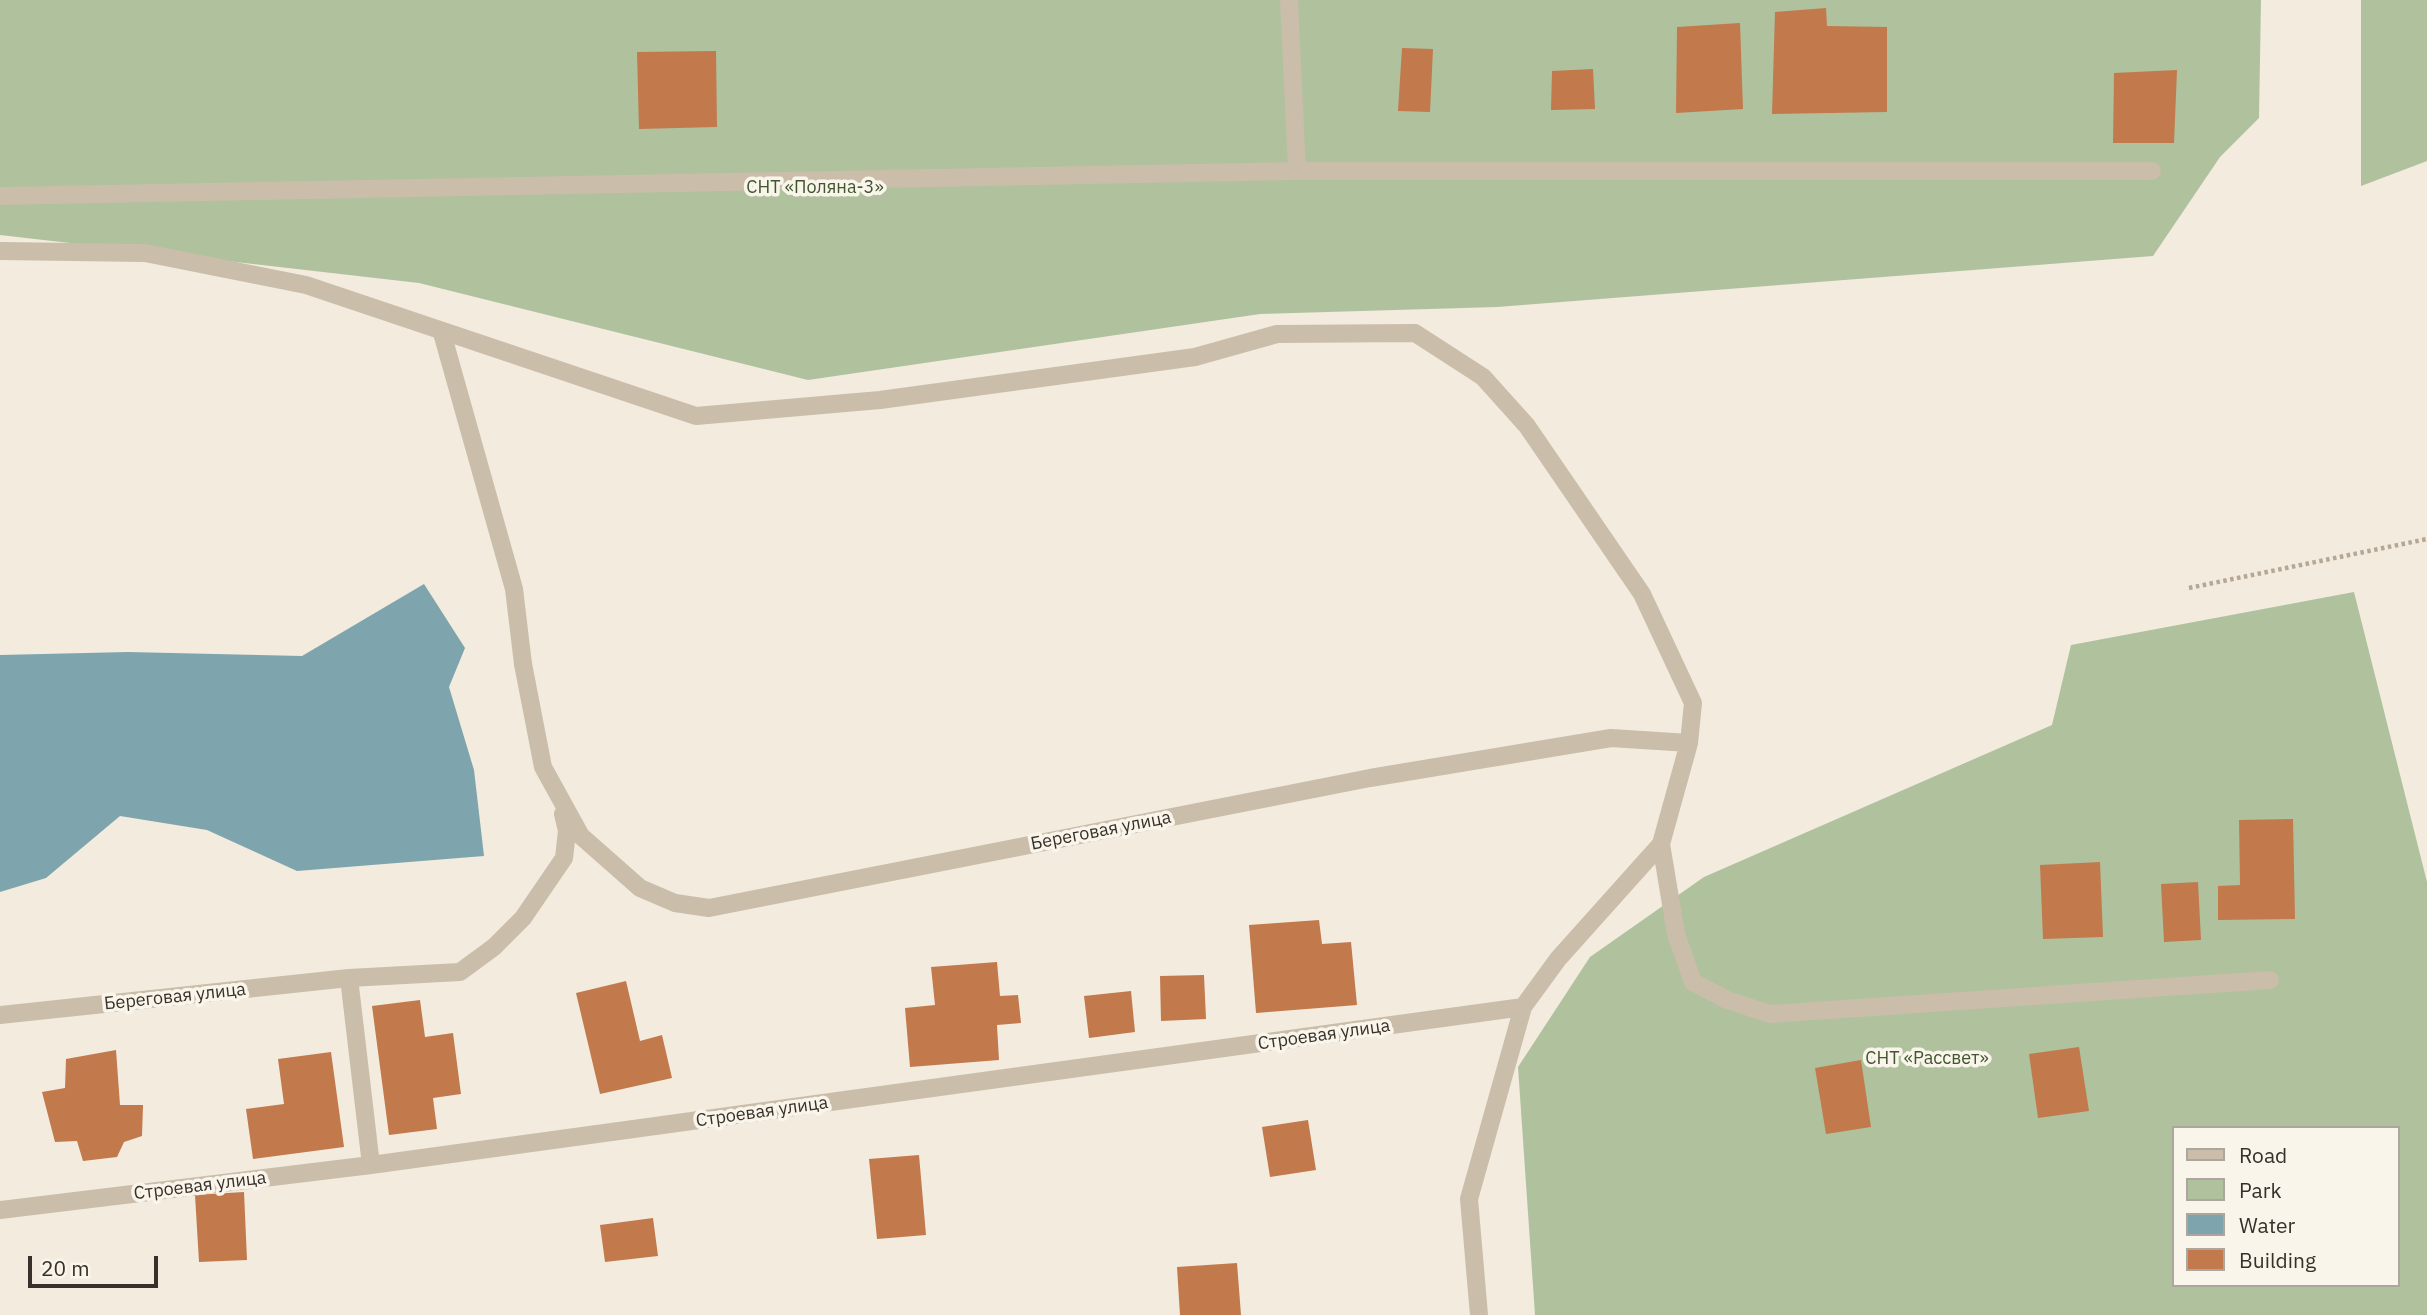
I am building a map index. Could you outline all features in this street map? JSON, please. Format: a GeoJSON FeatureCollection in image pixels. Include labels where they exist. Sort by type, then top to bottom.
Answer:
{"type":"FeatureCollection","features":[{"type":"Feature","properties":{"kind":"street"},"geometry":{"type":"LineString","coordinates":[[1289,0],[1297,171]]}},
{"type":"Feature","properties":{"kind":"street"},"geometry":{"type":"LineString","coordinates":[[0,196],[1297,171],[2152,171]]}},
{"type":"Feature","properties":{"kind":"street"},"geometry":{"type":"LineString","coordinates":[[0,251],[145,253],[306,285],[442,333],[696,416],[880,400],[1181,359],[1277,334],[1415,333],[1483,377],[1527,426],[1642,594],[1693,703],[1689,743],[1661,844],[1676,934],[1693,982],[1727,1000],[1770,1014],[2270,979]]}},
{"type":"Feature","properties":{"kind":"street","name":"Береговая улица"},"geometry":{"type":"LineString","coordinates":[[442,333],[514,589],[523,664],[543,767],[581,836],[640,888],[675,902],[709,908],[1384,775],[1611,738],[1689,743]]}},
{"type":"Feature","properties":{"kind":"street","name":"Береговая улица"},"geometry":{"type":"LineString","coordinates":[[0,1015],[349,978],[460,972],[494,947],[523,918],[565,858],[567,831],[559,796]]}},
{"type":"Feature","properties":{"kind":"street"},"geometry":{"type":"LineString","coordinates":[[1479,1315],[1469,1199],[1523,1007],[1558,959],[1661,844]]}},
{"type":"Feature","properties":{"kind":"street"},"geometry":{"type":"LineString","coordinates":[[349,978],[371,1166]]}},
{"type":"Feature","properties":{"kind":"street","name":"Строевая улица"},"geometry":{"type":"LineString","coordinates":[[0,1210],[371,1166],[1523,1007]]}},
{"type":"Feature","properties":{"kind":"path"},"geometry":{"type":"LineString","coordinates":[[2189,588],[2427,539]]}},
{"type":"Feature","properties":{"kind":"green space","name":"СНТ «Поляна-3»"},"geometry":{"type":"Polygon","coordinates":[[[0,0],[2261,0],[2259,118],[2220,157],[2153,256],[1497,307],[1260,314],[808,380],[419,283],[0,235],[0,0]]]}},
{"type":"Feature","properties":{"kind":"green space"},"geometry":{"type":"Polygon","coordinates":[[[2361,0],[2427,0],[2427,161],[2361,186],[2361,0]]]}},
{"type":"Feature","properties":{"kind":"green space","name":"СНТ «Рассвет»"},"geometry":{"type":"Polygon","coordinates":[[[2354,592],[2427,882],[2427,1315],[1535,1315],[1518,1067],[1590,957],[1704,877],[2052,725],[2071,645],[2354,592]]]}},
{"type":"Feature","properties":{"kind":"water"},"geometry":{"type":"Polygon","coordinates":[[[424,584],[465,648],[449,687],[474,770],[484,856],[297,871],[207,830],[120,816],[46,878],[0,892],[0,655],[128,652],[302,656],[424,584]]]}},
{"type":"Feature","properties":{"kind":"building"},"geometry":{"type":"Polygon","coordinates":[[[1826,8],[1827,26],[1887,27],[1887,112],[1772,114],[1775,12],[1826,8]]]}},
{"type":"Feature","properties":{"kind":"building"},"geometry":{"type":"Polygon","coordinates":[[[1740,23],[1743,109],[1676,113],[1677,27],[1740,23]]]}},
{"type":"Feature","properties":{"kind":"building"},"geometry":{"type":"Polygon","coordinates":[[[1402,48],[1433,49],[1430,112],[1398,111],[1402,48]]]}},
{"type":"Feature","properties":{"kind":"building"},"geometry":{"type":"Polygon","coordinates":[[[716,51],[717,127],[639,129],[637,52],[716,51]]]}},
{"type":"Feature","properties":{"kind":"building"},"geometry":{"type":"Polygon","coordinates":[[[1593,69],[1595,109],[1551,110],[1552,71],[1593,69]]]}},
{"type":"Feature","properties":{"kind":"building"},"geometry":{"type":"Polygon","coordinates":[[[2177,70],[2174,143],[2113,143],[2114,73],[2177,70]]]}},
{"type":"Feature","properties":{"kind":"building"},"geometry":{"type":"Polygon","coordinates":[[[2293,819],[2295,919],[2218,920],[2218,886],[2240,885],[2239,820],[2293,819]]]}},
{"type":"Feature","properties":{"kind":"building"},"geometry":{"type":"Polygon","coordinates":[[[2100,862],[2103,937],[2043,939],[2040,865],[2100,862]]]}},
{"type":"Feature","properties":{"kind":"building"},"geometry":{"type":"Polygon","coordinates":[[[2198,882],[2201,940],[2164,942],[2161,884],[2198,882]]]}},
{"type":"Feature","properties":{"kind":"building"},"geometry":{"type":"Polygon","coordinates":[[[1319,920],[1322,944],[1351,942],[1357,1005],[1256,1013],[1249,925],[1319,920]]]}},
{"type":"Feature","properties":{"kind":"building"},"geometry":{"type":"Polygon","coordinates":[[[997,962],[1000,996],[1018,995],[1021,1023],[997,1025],[999,1060],[910,1067],[905,1008],[935,1005],[931,967],[997,962]]]}},
{"type":"Feature","properties":{"kind":"building"},"geometry":{"type":"Polygon","coordinates":[[[1204,975],[1206,1019],[1161,1021],[1160,976],[1204,975]]]}},
{"type":"Feature","properties":{"kind":"building"},"geometry":{"type":"Polygon","coordinates":[[[626,981],[640,1041],[662,1035],[672,1078],[600,1094],[576,993],[626,981]]]}},
{"type":"Feature","properties":{"kind":"building"},"geometry":{"type":"Polygon","coordinates":[[[1131,991],[1135,1032],[1089,1038],[1084,996],[1131,991]]]}},
{"type":"Feature","properties":{"kind":"building"},"geometry":{"type":"Polygon","coordinates":[[[420,1000],[425,1037],[453,1033],[461,1094],[433,1098],[437,1129],[389,1135],[372,1006],[420,1000]]]}},
{"type":"Feature","properties":{"kind":"building"},"geometry":{"type":"Polygon","coordinates":[[[2079,1047],[2089,1111],[2038,1118],[2029,1054],[2079,1047]]]}},
{"type":"Feature","properties":{"kind":"building"},"geometry":{"type":"Polygon","coordinates":[[[116,1050],[120,1105],[143,1105],[142,1136],[124,1142],[117,1157],[83,1161],[77,1141],[55,1142],[42,1092],[65,1088],[66,1059],[116,1050]]]}},
{"type":"Feature","properties":{"kind":"building"},"geometry":{"type":"Polygon","coordinates":[[[331,1052],[344,1147],[253,1159],[246,1109],[284,1104],[278,1059],[331,1052]]]}},
{"type":"Feature","properties":{"kind":"building"},"geometry":{"type":"Polygon","coordinates":[[[1861,1060],[1871,1127],[1826,1134],[1815,1068],[1861,1060]]]}},
{"type":"Feature","properties":{"kind":"building"},"geometry":{"type":"Polygon","coordinates":[[[1308,1120],[1316,1170],[1270,1177],[1262,1127],[1308,1120]]]}},
{"type":"Feature","properties":{"kind":"building"},"geometry":{"type":"Polygon","coordinates":[[[919,1155],[926,1235],[877,1239],[869,1159],[919,1155]]]}},
{"type":"Feature","properties":{"kind":"building"},"geometry":{"type":"Polygon","coordinates":[[[244,1192],[247,1260],[199,1262],[195,1195],[244,1192]]]}},
{"type":"Feature","properties":{"kind":"building"},"geometry":{"type":"Polygon","coordinates":[[[653,1218],[658,1256],[605,1262],[600,1225],[653,1218]]]}},
{"type":"Feature","properties":{"kind":"building"},"geometry":{"type":"Polygon","coordinates":[[[1237,1263],[1241,1315],[1180,1315],[1177,1267],[1237,1263]]]}}]}
